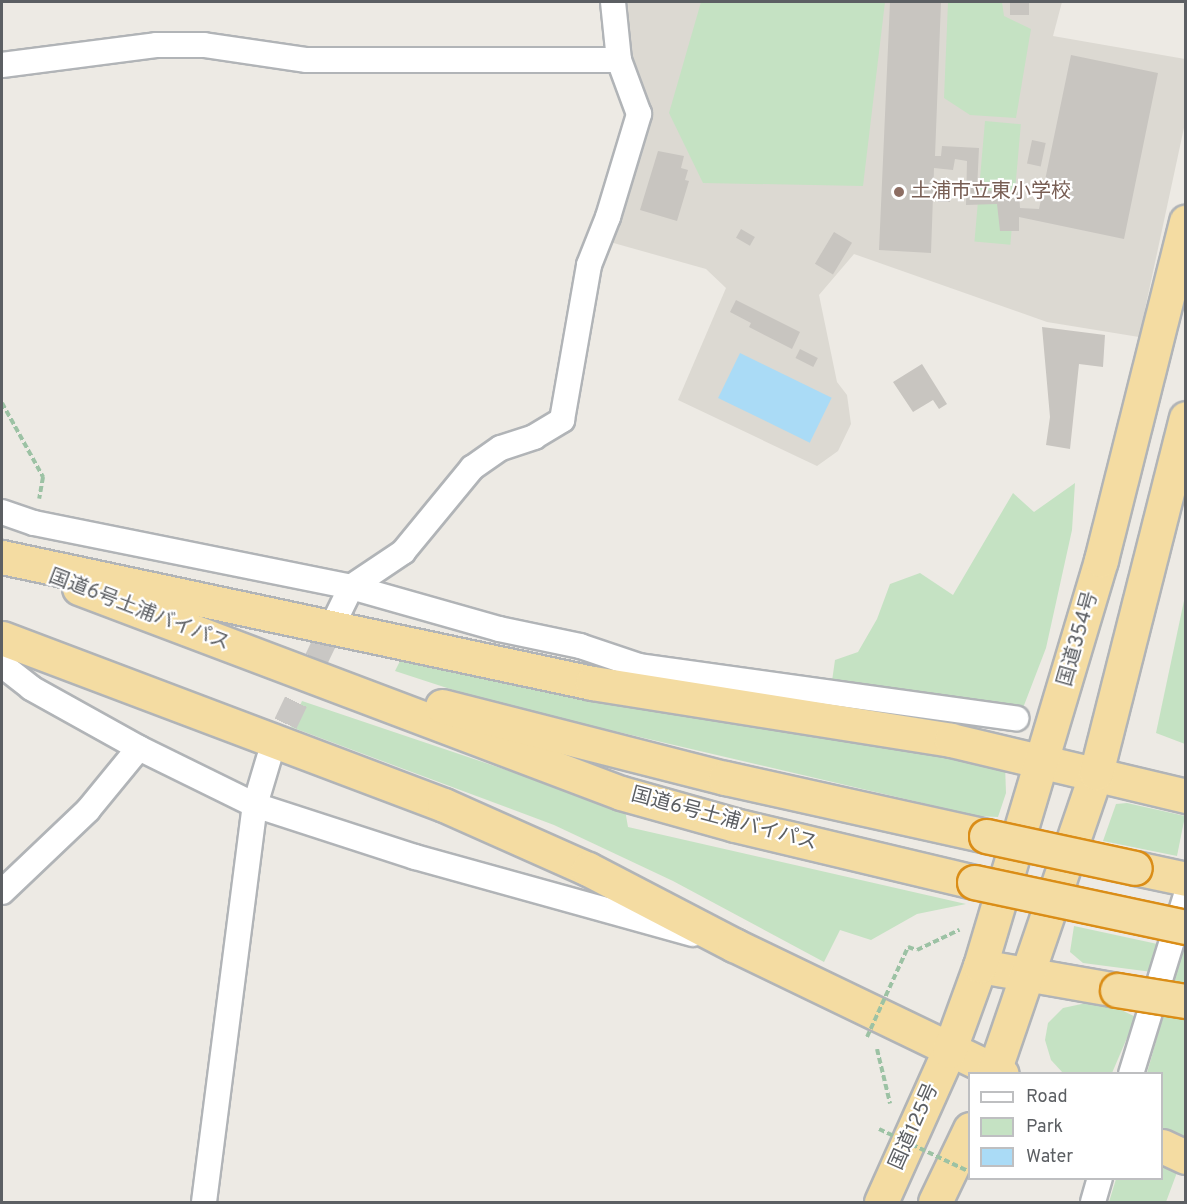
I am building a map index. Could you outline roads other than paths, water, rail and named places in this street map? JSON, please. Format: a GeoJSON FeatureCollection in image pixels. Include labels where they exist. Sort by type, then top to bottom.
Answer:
{"type":"FeatureCollection","features":[{"type":"Feature","properties":{"kind":"highway","name":"国道354号"},"geometry":{"type":"LineString","coordinates":[[949,1051],[980,966],[1044,760],[1134,438],[1185,221]]}},
{"type":"Feature","properties":{"kind":"highway"},"geometry":{"type":"LineString","coordinates":[[2,638],[444,805],[588,869],[734,945],[996,1072],[1096,772],[1185,418]]}},
{"type":"Feature","properties":{"kind":"highway"},"geometry":{"type":"LineString","coordinates":[[2,558],[592,683],[951,740],[1096,772],[1185,796]]}},
{"type":"Feature","properties":{"kind":"highway","name":"国道6号土浦バイパス"},"geometry":{"type":"LineString","coordinates":[[2,558],[277,665],[621,793],[735,825],[974,882],[1185,927]]}},
{"type":"Feature","properties":{"kind":"highway","name":"国道6号土浦バイパス"},"geometry":{"type":"LineString","coordinates":[[277,665],[725,778],[1185,879]]}},
{"type":"Feature","properties":{"kind":"highway"},"geometry":{"type":"LineString","coordinates":[[980,966],[1185,1001]]}},
{"type":"Feature","properties":{"kind":"highway","name":"国道125号"},"geometry":{"type":"LineString","coordinates":[[881,1203],[949,1051]]}},
{"type":"Feature","properties":{"kind":"highway"},"geometry":{"type":"LineString","coordinates":[[935,1203],[968,1131]]}},
{"type":"Feature","properties":{"kind":"highway"},"geometry":{"type":"LineString","coordinates":[[1163,1147],[1185,1157]]}},
{"type":"Feature","properties":{"kind":"street"},"geometry":{"type":"LineString","coordinates":[[338,614],[351,587],[402,552],[472,468],[501,448],[534,437],[562,420],[589,265],[612,206],[639,114],[619,60],[613,2]]}},
{"type":"Feature","properties":{"kind":"street"},"geometry":{"type":"LineString","coordinates":[[2,65],[156,45],[204,45],[307,60],[619,60]]}},
{"type":"Feature","properties":{"kind":"street"},"geometry":{"type":"LineString","coordinates":[[2,512],[34,523],[351,587],[499,629],[580,646],[639,666],[1016,718]]}},
{"type":"Feature","properties":{"kind":"street"},"geometry":{"type":"LineString","coordinates":[[2,664],[32,688],[139,748],[255,806],[415,857],[734,945]]}},
{"type":"Feature","properties":{"kind":"street"},"geometry":{"type":"LineString","coordinates":[[2,892],[88,810],[139,748]]}},
{"type":"Feature","properties":{"kind":"street"},"geometry":{"type":"LineString","coordinates":[[204,1203],[255,806],[269,758]]}},
{"type":"Feature","properties":{"kind":"street"},"geometry":{"type":"LineString","coordinates":[[1132,1072],[1185,895]]}},
{"type":"Feature","properties":{"kind":"street"},"geometry":{"type":"LineString","coordinates":[[1094,1203],[1100,1180]]}},
{"type":"Feature","properties":{"kind":"water"},"geometry":{"type":"Polygon","coordinates":[[[740,353],[832,398],[810,443],[718,398],[740,353]]]}},
{"type":"Feature","properties":{"kind":"tunnel"},"geometry":{"type":"LineString","coordinates":[[270,756],[338,614]]}},
{"type":"Feature","properties":{"kind":"place","name":"土浦市立東小学校"},"geometry":{"type":"Point","coordinates":[899,192]}}]}
